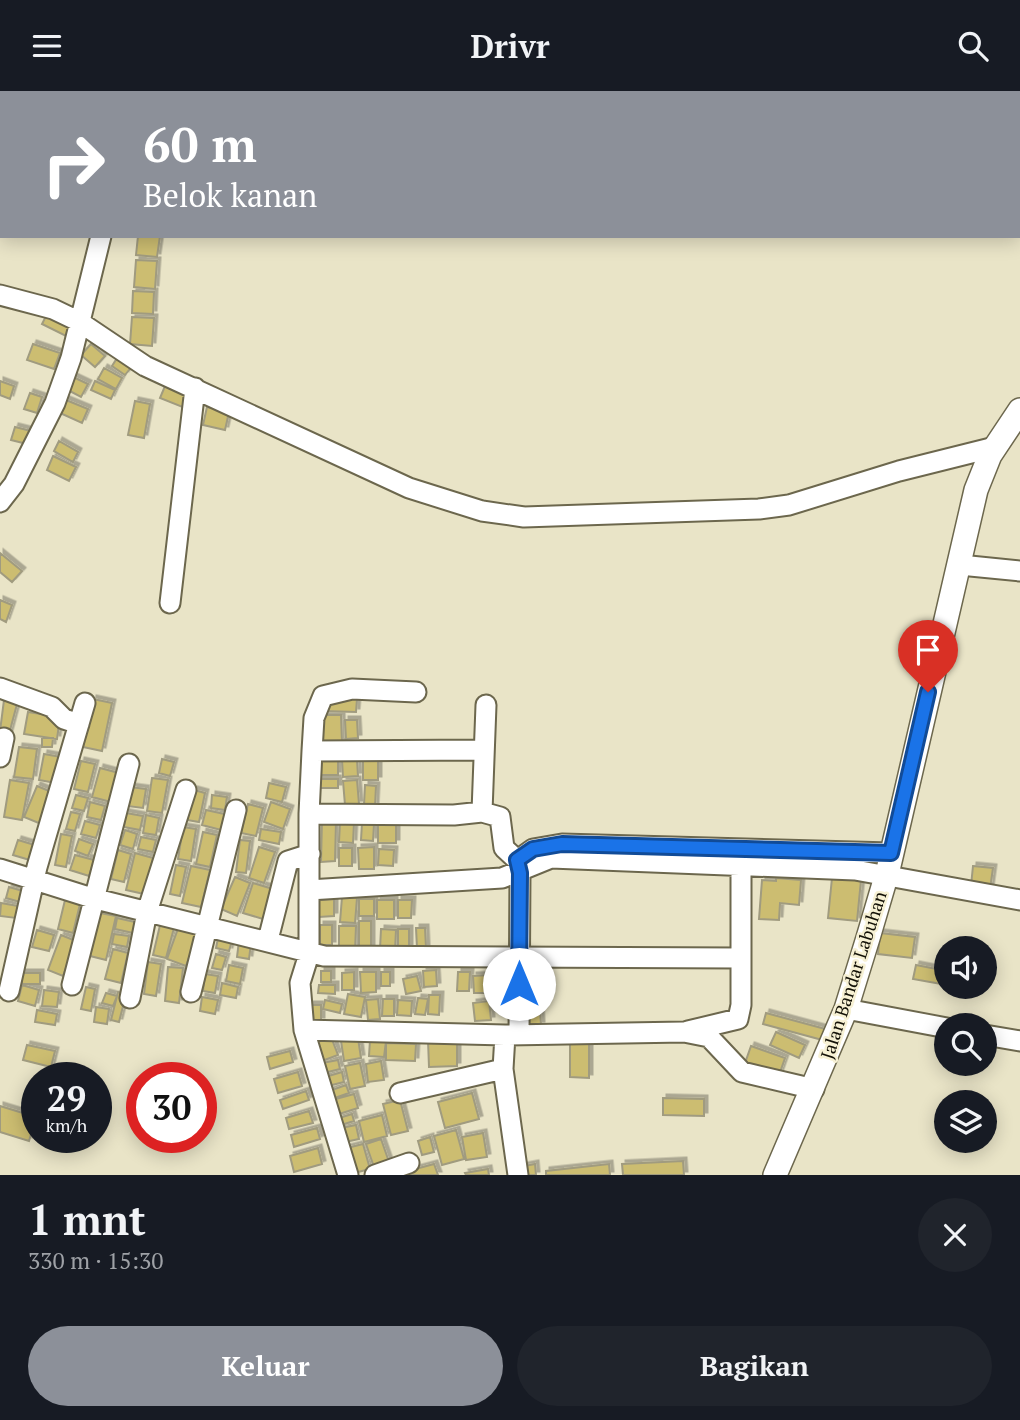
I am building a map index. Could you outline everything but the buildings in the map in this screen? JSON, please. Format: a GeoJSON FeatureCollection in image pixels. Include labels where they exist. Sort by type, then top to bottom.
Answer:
{"type":"FeatureCollection","features":[{"type":"Feature","properties":{"kind":"main road","name":"Jalan Bandar Labuhan"},"geometry":{"type":"LineString","coordinates":[[775,1175],[846,1009],[886,875],[976,490],[995,447],[1020,410]]}},
{"type":"Feature","properties":{"kind":"street"},"geometry":{"type":"LineString","coordinates":[[0,502],[14,484],[55,403],[71,358],[100,238]]}},
{"type":"Feature","properties":{"kind":"street"},"geometry":{"type":"LineString","coordinates":[[0,295],[34,302],[78,321],[145,366],[409,488],[482,511],[523,517],[632,515],[789,505],[899,471],[995,447]]}},
{"type":"Feature","properties":{"kind":"street"},"geometry":{"type":"LineString","coordinates":[[170,603],[195,388]]}},
{"type":"Feature","properties":{"kind":"street"},"geometry":{"type":"LineString","coordinates":[[960,565],[1020,571]]}},
{"type":"Feature","properties":{"kind":"street"},"geometry":{"type":"LineString","coordinates":[[0,688],[52,707],[64,719],[79,724]]}},
{"type":"Feature","properties":{"kind":"street"},"geometry":{"type":"LineString","coordinates":[[348,1175],[304,1030],[300,983],[309,947],[309,814],[314,718],[323,696],[352,689],[416,692]]}},
{"type":"Feature","properties":{"kind":"street"},"geometry":{"type":"LineString","coordinates":[[9,991],[36,873],[85,703]]}},
{"type":"Feature","properties":{"kind":"street"},"geometry":{"type":"LineString","coordinates":[[482,811],[486,705]]}},
{"type":"Feature","properties":{"kind":"street"},"geometry":{"type":"LineString","coordinates":[[312,751],[484,750]]}},
{"type":"Feature","properties":{"kind":"street"},"geometry":{"type":"LineString","coordinates":[[72,985],[129,764]]}},
{"type":"Feature","properties":{"kind":"street"},"geometry":{"type":"LineString","coordinates":[[130,998],[148,907],[187,790]]}},
{"type":"Feature","properties":{"kind":"street"},"geometry":{"type":"LineString","coordinates":[[191,992],[236,810]]}},
{"type":"Feature","properties":{"kind":"street"},"geometry":{"type":"LineString","coordinates":[[309,814],[454,815],[482,811],[500,817],[510,869],[519,959],[512,1035],[503,1069],[518,1175]]}},
{"type":"Feature","properties":{"kind":"street"},"geometry":{"type":"LineString","coordinates":[[309,883],[510,869],[533,849],[554,844],[817,860],[891,853]]}},
{"type":"Feature","properties":{"kind":"street"},"geometry":{"type":"LineString","coordinates":[[270,932],[288,861],[302,854],[310,854]]}},
{"type":"Feature","properties":{"kind":"street"},"geometry":{"type":"LineString","coordinates":[[0,857],[36,873],[94,892],[354,958],[739,958]]}},
{"type":"Feature","properties":{"kind":"street"},"geometry":{"type":"LineString","coordinates":[[684,1033],[698,1026],[738,1019],[741,1005],[741,857]]}},
{"type":"Feature","properties":{"kind":"street"},"geometry":{"type":"LineString","coordinates":[[817,860],[1020,900]]}},
{"type":"Feature","properties":{"kind":"street"},"geometry":{"type":"LineString","coordinates":[[0,869],[36,873]]}},
{"type":"Feature","properties":{"kind":"street"},"geometry":{"type":"LineString","coordinates":[[209,921],[270,932],[309,947]]}},
{"type":"Feature","properties":{"kind":"street"},"geometry":{"type":"LineString","coordinates":[[846,1009],[934,1026]]}},
{"type":"Feature","properties":{"kind":"street"},"geometry":{"type":"LineString","coordinates":[[304,1030],[512,1035],[684,1033],[709,1037],[742,1072],[814,1089]]}},
{"type":"Feature","properties":{"kind":"street"},"geometry":{"type":"LineString","coordinates":[[997,1037],[1020,1041]]}},
{"type":"Feature","properties":{"kind":"street"},"geometry":{"type":"LineString","coordinates":[[400,1093],[503,1069]]}},
{"type":"Feature","properties":{"kind":"street"},"geometry":{"type":"LineString","coordinates":[[375,1175],[409,1163]]}},
{"type":"Feature","properties":{"kind":"route"},"geometry":{"type":"LineString","coordinates":[[519,984],[520,873],[517,860],[533,849],[562,844],[626,848],[891,853],[928,692]]}}]}
